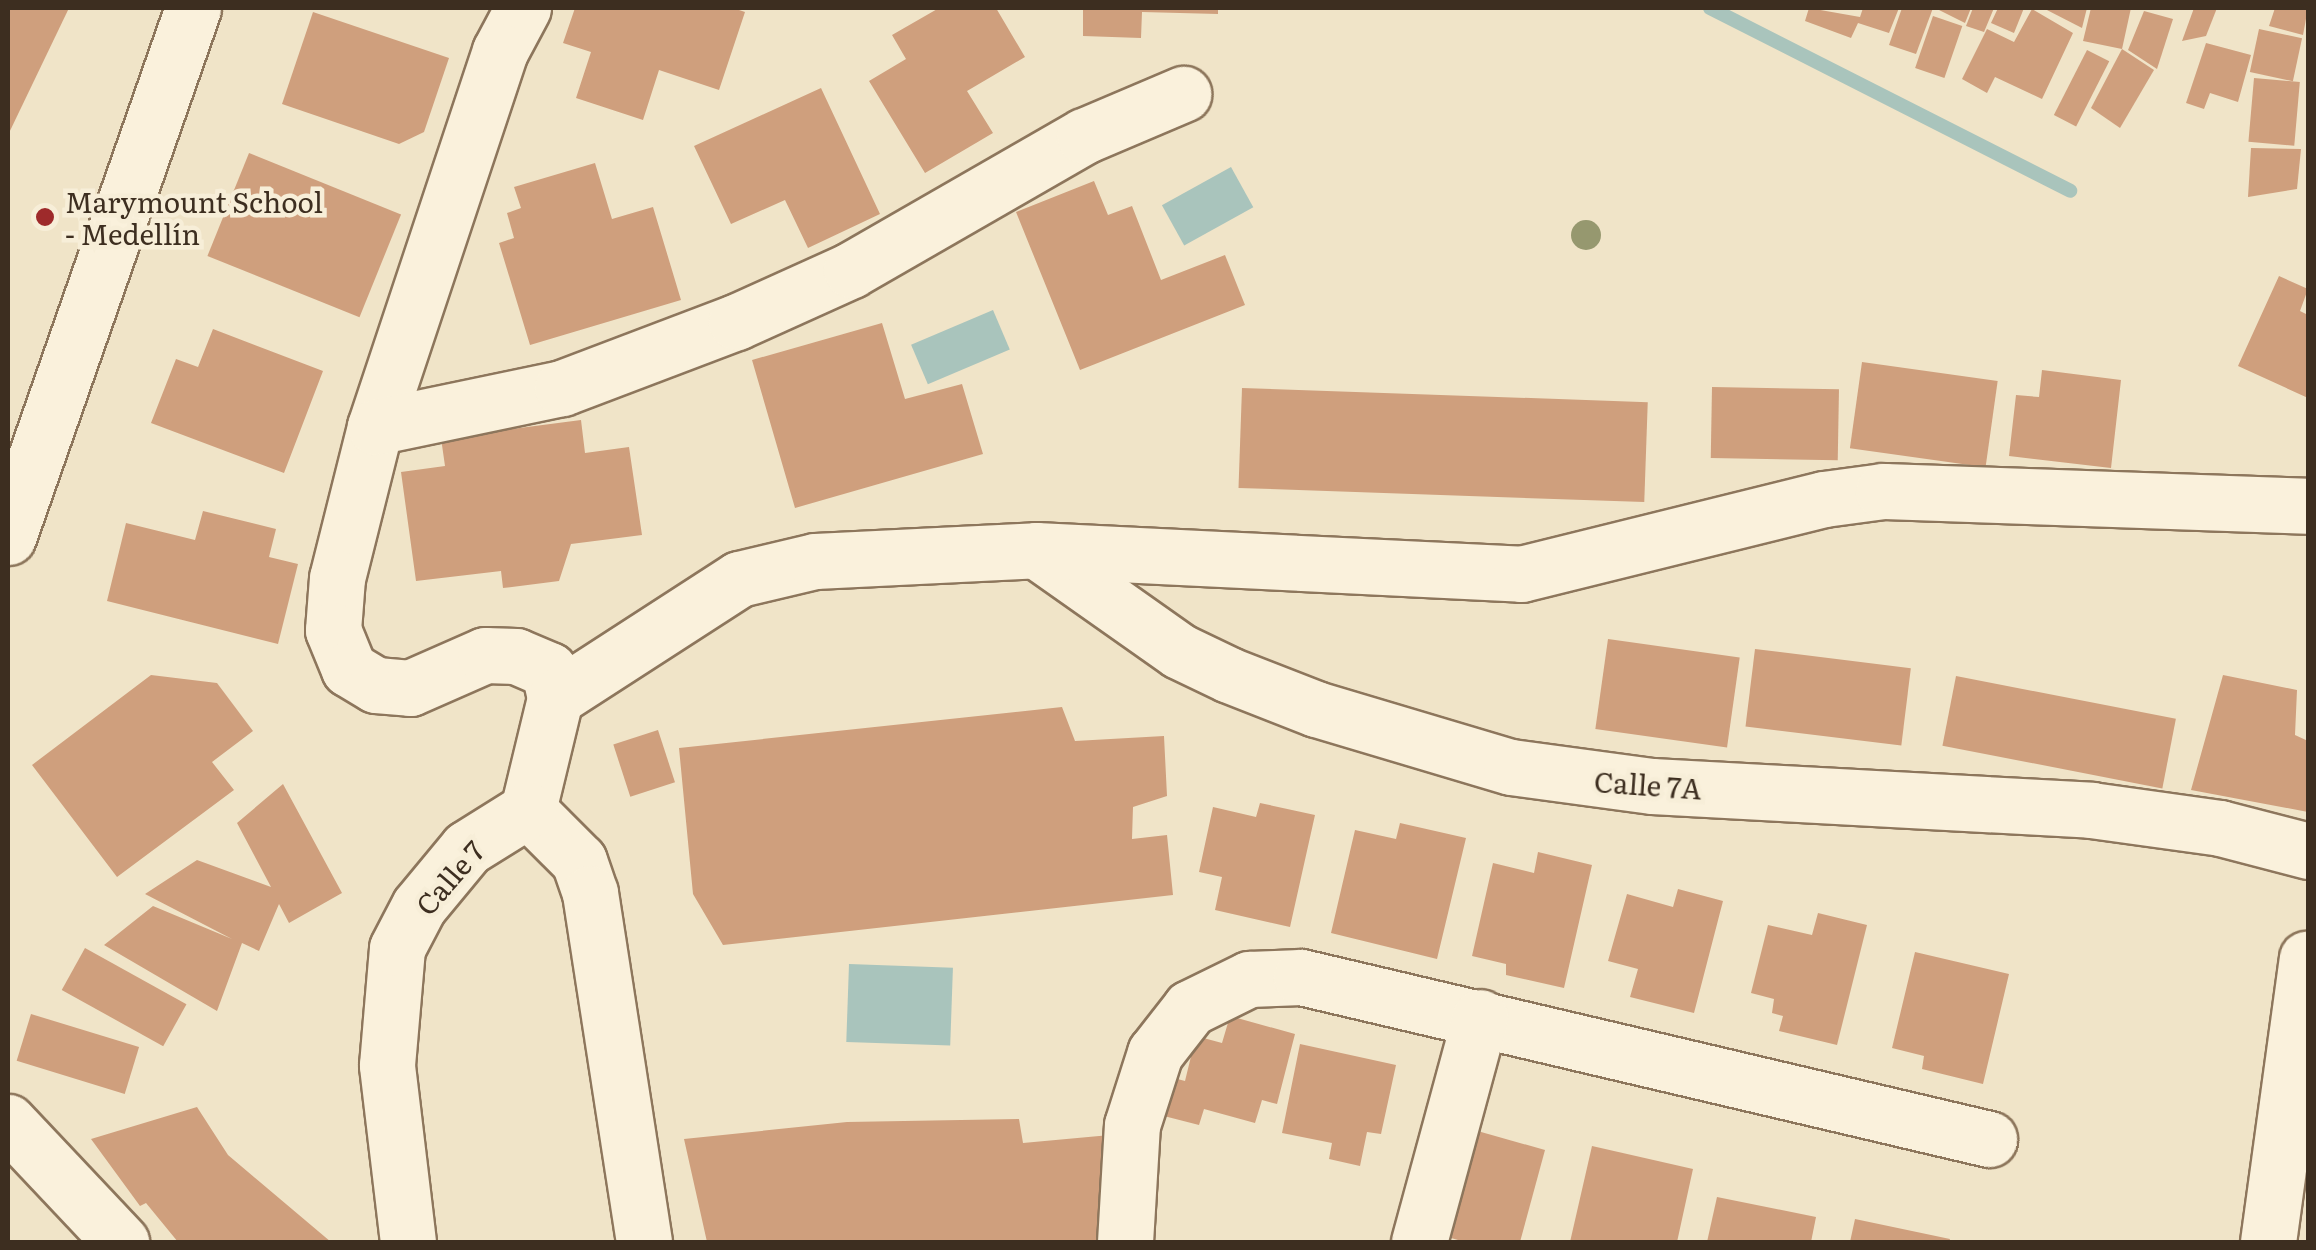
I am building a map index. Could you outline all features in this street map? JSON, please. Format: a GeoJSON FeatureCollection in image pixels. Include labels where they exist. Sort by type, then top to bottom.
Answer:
{"type":"FeatureCollection","features":[{"type":"Feature","properties":{"kind":"street"},"geometry":{"type":"LineString","coordinates":[[8,538],[193,8]]}},
{"type":"Feature","properties":{"kind":"street"},"geometry":{"type":"LineString","coordinates":[[523,8],[500,51],[375,427],[337,578],[333,630],[349,669],[376,685],[410,688],[485,655],[516,656],[549,670],[555,698],[528,810],[578,861],[590,894],[644,1242]]}},
{"type":"Feature","properties":{"kind":"street"},"geometry":{"type":"LineString","coordinates":[[375,427],[562,388],[736,322],[852,270],[1084,136],[1183,94]]}},
{"type":"Feature","properties":{"kind":"street"},"geometry":{"type":"LineString","coordinates":[[555,698],[740,579],[814,561],[1036,550],[1521,574],[1824,499],[1884,491],[2308,506]]}},
{"type":"Feature","properties":{"kind":"street","name":"Calle 7A"},"geometry":{"type":"LineString","coordinates":[[1036,550],[1178,651],[1334,715],[1511,767],[1652,786],[2091,810],[2220,828],[2308,851]]}},
{"type":"Feature","properties":{"kind":"street","name":"Calle 7"},"geometry":{"type":"LineString","coordinates":[[408,1242],[387,1065],[397,948],[419,906],[467,848],[528,810]]}},
{"type":"Feature","properties":{"kind":"street"},"geometry":{"type":"LineString","coordinates":[[2268,1242],[2307,959]]}},
{"type":"Feature","properties":{"kind":"street"},"geometry":{"type":"LineString","coordinates":[[1125,1242],[1132,1125],[1155,1054],[1209,994],[1249,978],[1301,977],[1990,1138]]}},
{"type":"Feature","properties":{"kind":"street"},"geometry":{"type":"LineString","coordinates":[[1419,1242],[1480,1017]]}},
{"type":"Feature","properties":{"kind":"street"},"geometry":{"type":"LineString","coordinates":[[8,1122],[29,1158],[121,1242]]}},
{"type":"Feature","properties":{"kind":"water"},"geometry":{"type":"Polygon","coordinates":[[[1231,167],[1253,207],[1184,246],[1162,205],[1231,167]]]}},
{"type":"Feature","properties":{"kind":"water"},"geometry":{"type":"Polygon","coordinates":[[[993,310],[1010,350],[928,384],[911,345],[993,310]]]}},
{"type":"Feature","properties":{"kind":"water"},"geometry":{"type":"Polygon","coordinates":[[[849,964],[953,968],[950,1046],[846,1042],[849,964]]]}},
{"type":"Feature","properties":{"kind":"building"},"geometry":{"type":"Polygon","coordinates":[[[8,8],[69,8],[8,135],[8,8]]]}},
{"type":"Feature","properties":{"kind":"building"},"geometry":{"type":"Polygon","coordinates":[[[575,8],[733,8],[745,12],[719,90],[659,70],[643,120],[576,98],[591,52],[563,43],[575,8]]]}},
{"type":"Feature","properties":{"kind":"building"},"geometry":{"type":"Polygon","coordinates":[[[939,8],[996,8],[1025,57],[967,91],[993,133],[925,173],[869,81],[906,59],[892,35],[939,8]]]}},
{"type":"Feature","properties":{"kind":"building"},"geometry":{"type":"Polygon","coordinates":[[[1083,8],[1218,8],[1218,14],[1142,12],[1141,38],[1083,36],[1083,8]]]}},
{"type":"Feature","properties":{"kind":"building"},"geometry":{"type":"Polygon","coordinates":[[[1809,8],[1860,17],[1863,8],[1899,8],[1889,33],[1858,23],[1851,38],[1805,21],[1809,8]]]}},
{"type":"Feature","properties":{"kind":"building"},"geometry":{"type":"Polygon","coordinates":[[[1902,8],[1933,8],[1916,54],[1889,45],[1902,8]]]}},
{"type":"Feature","properties":{"kind":"building"},"geometry":{"type":"Polygon","coordinates":[[[1935,8],[1971,8],[1965,23],[1935,8]]]}},
{"type":"Feature","properties":{"kind":"building"},"geometry":{"type":"Polygon","coordinates":[[[1973,8],[1994,8],[1984,32],[1966,26],[1973,8]]]}},
{"type":"Feature","properties":{"kind":"building"},"geometry":{"type":"Polygon","coordinates":[[[1998,8],[2024,8],[2014,33],[1991,23],[1998,8]]]}},
{"type":"Feature","properties":{"kind":"building"},"geometry":{"type":"Polygon","coordinates":[[[2043,8],[2087,8],[2082,28],[2043,8]]]}},
{"type":"Feature","properties":{"kind":"building"},"geometry":{"type":"Polygon","coordinates":[[[2091,8],[2131,8],[2122,49],[2083,41],[2091,8]]]}},
{"type":"Feature","properties":{"kind":"building"},"geometry":{"type":"Polygon","coordinates":[[[2194,8],[2217,8],[2206,36],[2182,41],[2194,8]]]}},
{"type":"Feature","properties":{"kind":"building"},"geometry":{"type":"Polygon","coordinates":[[[2275,8],[2308,8],[2303,35],[2269,26],[2275,8]]]}},
{"type":"Feature","properties":{"kind":"building"},"geometry":{"type":"Polygon","coordinates":[[[2032,9],[2073,33],[2042,99],[1995,77],[1987,93],[1962,79],[1987,29],[2014,42],[2032,9]]]}},
{"type":"Feature","properties":{"kind":"building"},"geometry":{"type":"Polygon","coordinates":[[[2144,11],[2173,19],[2157,69],[2128,50],[2144,11]]]}},
{"type":"Feature","properties":{"kind":"building"},"geometry":{"type":"Polygon","coordinates":[[[313,12],[449,58],[424,132],[399,144],[282,104],[313,12]]]}},
{"type":"Feature","properties":{"kind":"building"},"geometry":{"type":"Polygon","coordinates":[[[1933,16],[1962,26],[1944,78],[1915,68],[1933,16]]]}},
{"type":"Feature","properties":{"kind":"building"},"geometry":{"type":"Polygon","coordinates":[[[2259,29],[2302,38],[2293,81],[2250,72],[2259,29]]]}},
{"type":"Feature","properties":{"kind":"building"},"geometry":{"type":"Polygon","coordinates":[[[2206,43],[2251,55],[2238,102],[2210,93],[2204,109],[2186,103],[2206,43]]]}},
{"type":"Feature","properties":{"kind":"building"},"geometry":{"type":"Polygon","coordinates":[[[2122,49],[2154,70],[2120,128],[2091,108],[2122,49]]]}},
{"type":"Feature","properties":{"kind":"building"},"geometry":{"type":"Polygon","coordinates":[[[2087,50],[2109,61],[2076,126],[2054,115],[2087,50]]]}},
{"type":"Feature","properties":{"kind":"building"},"geometry":{"type":"Polygon","coordinates":[[[2254,78],[2300,82],[2294,146],[2248,142],[2254,78]]]}},
{"type":"Feature","properties":{"kind":"building"},"geometry":{"type":"Polygon","coordinates":[[[821,88],[880,214],[808,248],[785,200],[731,224],[694,146],[821,88]]]}},
{"type":"Feature","properties":{"kind":"building"},"geometry":{"type":"Polygon","coordinates":[[[2251,148],[2301,149],[2297,189],[2248,197],[2251,148]]]}},
{"type":"Feature","properties":{"kind":"building"},"geometry":{"type":"Polygon","coordinates":[[[249,153],[401,214],[359,317],[207,256],[249,153]]]}},
{"type":"Feature","properties":{"kind":"building"},"geometry":{"type":"Polygon","coordinates":[[[595,163],[612,219],[653,207],[681,300],[530,345],[499,243],[514,238],[507,213],[521,208],[514,187],[595,163]]]}},
{"type":"Feature","properties":{"kind":"building"},"geometry":{"type":"Polygon","coordinates":[[[1094,181],[1108,215],[1132,206],[1161,280],[1225,255],[1245,305],[1080,370],[1016,212],[1094,181]]]}},
{"type":"Feature","properties":{"kind":"building"},"geometry":{"type":"Polygon","coordinates":[[[2279,276],[2308,289],[2300,311],[2308,315],[2308,398],[2238,366],[2279,276]]]}},
{"type":"Feature","properties":{"kind":"building"},"geometry":{"type":"Polygon","coordinates":[[[882,323],[905,399],[962,384],[983,454],[795,508],[752,360],[882,323]]]}},
{"type":"Feature","properties":{"kind":"building"},"geometry":{"type":"Polygon","coordinates":[[[213,329],[323,371],[284,473],[151,423],[176,359],[198,367],[213,329]]]}},
{"type":"Feature","properties":{"kind":"building"},"geometry":{"type":"Polygon","coordinates":[[[1862,362],[1998,381],[1986,467],[1850,448],[1862,362]]]}},
{"type":"Feature","properties":{"kind":"building"},"geometry":{"type":"Polygon","coordinates":[[[2042,370],[2121,380],[2111,468],[2009,456],[2016,395],[2039,397],[2042,370]]]}},
{"type":"Feature","properties":{"kind":"building"},"geometry":{"type":"Polygon","coordinates":[[[1712,387],[1839,389],[1838,460],[1711,458],[1712,387]]]}},
{"type":"Feature","properties":{"kind":"building"},"geometry":{"type":"Polygon","coordinates":[[[1242,388],[1648,402],[1644,502],[1239,488],[1242,388]]]}},
{"type":"Feature","properties":{"kind":"building"},"geometry":{"type":"Polygon","coordinates":[[[581,420],[585,453],[629,447],[642,535],[571,544],[559,581],[503,588],[501,571],[416,581],[401,472],[445,466],[441,438],[581,420]]]}},
{"type":"Feature","properties":{"kind":"building"},"geometry":{"type":"Polygon","coordinates":[[[203,511],[276,529],[269,557],[298,564],[278,644],[107,601],[126,523],[195,540],[203,511]]]}},
{"type":"Feature","properties":{"kind":"building"},"geometry":{"type":"Polygon","coordinates":[[[1608,639],[1740,658],[1727,748],[1595,729],[1608,639]]]}},
{"type":"Feature","properties":{"kind":"building"},"geometry":{"type":"Polygon","coordinates":[[[1755,649],[1911,668],[1901,746],[1745,726],[1755,649]]]}},
{"type":"Feature","properties":{"kind":"building"},"geometry":{"type":"Polygon","coordinates":[[[151,675],[217,683],[253,731],[212,762],[234,790],[117,877],[32,765],[151,675]]]}},
{"type":"Feature","properties":{"kind":"building"},"geometry":{"type":"Polygon","coordinates":[[[2223,675],[2297,690],[2295,735],[2308,741],[2308,812],[2191,790],[2223,675]]]}},
{"type":"Feature","properties":{"kind":"building"},"geometry":{"type":"Polygon","coordinates":[[[1956,676],[2176,719],[2162,788],[1942,746],[1956,676]]]}},
{"type":"Feature","properties":{"kind":"building"},"geometry":{"type":"Polygon","coordinates":[[[1062,707],[1075,741],[1164,736],[1167,796],[1133,807],[1132,839],[1167,835],[1173,895],[723,945],[693,894],[679,748],[1062,707]]]}},
{"type":"Feature","properties":{"kind":"building"},"geometry":{"type":"Polygon","coordinates":[[[658,730],[675,782],[630,797],[613,745],[658,730]]]}},
{"type":"Feature","properties":{"kind":"building"},"geometry":{"type":"Polygon","coordinates":[[[283,784],[342,893],[289,923],[279,904],[259,951],[242,943],[217,1011],[104,945],[153,906],[232,939],[145,894],[197,860],[271,887],[237,823],[283,784]]]}},
{"type":"Feature","properties":{"kind":"building"},"geometry":{"type":"Polygon","coordinates":[[[1260,803],[1315,815],[1290,927],[1215,910],[1222,877],[1199,872],[1213,807],[1256,817],[1260,803]]]}},
{"type":"Feature","properties":{"kind":"building"},"geometry":{"type":"Polygon","coordinates":[[[1400,823],[1466,838],[1437,959],[1331,933],[1355,830],[1396,839],[1400,823]]]}},
{"type":"Feature","properties":{"kind":"building"},"geometry":{"type":"Polygon","coordinates":[[[1538,852],[1592,865],[1564,988],[1506,975],[1506,964],[1472,956],[1493,863],[1534,873],[1538,852]]]}},
{"type":"Feature","properties":{"kind":"building"},"geometry":{"type":"Polygon","coordinates":[[[1678,889],[1723,901],[1694,1013],[1630,997],[1638,969],[1608,961],[1627,894],[1673,907],[1678,889]]]}},
{"type":"Feature","properties":{"kind":"building"},"geometry":{"type":"Polygon","coordinates":[[[1818,913],[1867,925],[1837,1045],[1779,1031],[1783,1016],[1772,1013],[1774,999],[1751,993],[1768,925],[1812,935],[1818,913]]]}},
{"type":"Feature","properties":{"kind":"building"},"geometry":{"type":"Polygon","coordinates":[[[85,948],[186,1004],[163,1046],[62,990],[85,948]]]}},
{"type":"Feature","properties":{"kind":"building"},"geometry":{"type":"Polygon","coordinates":[[[1915,952],[2009,974],[1983,1084],[1922,1069],[1924,1056],[1892,1048],[1915,952]]]}},
{"type":"Feature","properties":{"kind":"building"},"geometry":{"type":"Polygon","coordinates":[[[31,1014],[139,1047],[125,1094],[17,1061],[31,1014]]]}},
{"type":"Feature","properties":{"kind":"building"},"geometry":{"type":"Polygon","coordinates":[[[1230,1016],[1295,1034],[1277,1104],[1262,1100],[1255,1123],[1204,1109],[1199,1125],[1160,1115],[1170,1077],[1185,1081],[1196,1036],[1222,1043],[1230,1016]]]}},
{"type":"Feature","properties":{"kind":"building"},"geometry":{"type":"Polygon","coordinates":[[[1300,1044],[1396,1065],[1381,1134],[1367,1132],[1360,1166],[1329,1159],[1332,1143],[1282,1133],[1300,1044]]]}},
{"type":"Feature","properties":{"kind":"building"},"geometry":{"type":"Polygon","coordinates":[[[197,1107],[228,1155],[331,1242],[178,1242],[146,1203],[140,1206],[91,1139],[197,1107]]]}},
{"type":"Feature","properties":{"kind":"building"},"geometry":{"type":"Polygon","coordinates":[[[1019,1119],[1023,1143],[1110,1135],[1105,1242],[707,1242],[684,1139],[847,1122],[1019,1119]]]}},
{"type":"Feature","properties":{"kind":"building"},"geometry":{"type":"Polygon","coordinates":[[[1460,1126],[1545,1150],[1520,1242],[1465,1242],[1430,1232],[1460,1126]]]}},
{"type":"Feature","properties":{"kind":"building"},"geometry":{"type":"Polygon","coordinates":[[[1592,1146],[1693,1169],[1677,1242],[1570,1242],[1592,1146]]]}},
{"type":"Feature","properties":{"kind":"building"},"geometry":{"type":"Polygon","coordinates":[[[1717,1197],[1816,1217],[1811,1242],[1707,1242],[1717,1197]]]}},
{"type":"Feature","properties":{"kind":"building"},"geometry":{"type":"Polygon","coordinates":[[[1855,1219],[1950,1239],[1850,1242],[1855,1219]]]}},
{"type":"Feature","properties":{"kind":"waterway"},"geometry":{"type":"LineString","coordinates":[[1710,8],[2070,191]]}},
{"type":"Feature","properties":{"kind":"place","name":"Marymount School - Medellín"},"geometry":{"type":"Point","coordinates":[45,217]}}]}
